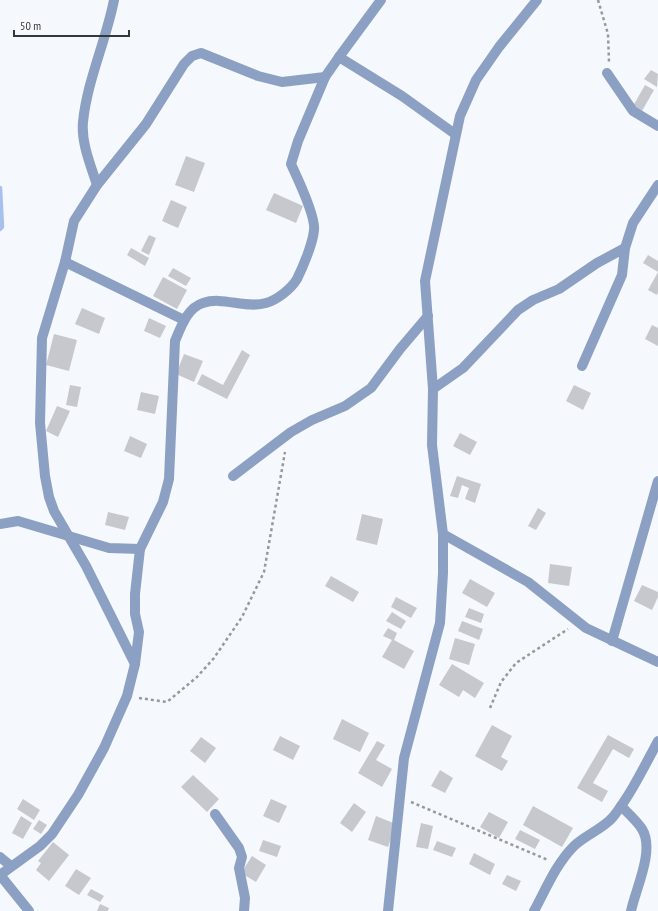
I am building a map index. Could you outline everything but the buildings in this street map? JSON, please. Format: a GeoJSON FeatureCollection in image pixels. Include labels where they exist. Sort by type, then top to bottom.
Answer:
{"type":"FeatureCollection","features":[{"type":"Feature","properties":{"kind":"street"},"geometry":{"type":"LineString","coordinates":[[97,185],[86,148],[83,123],[90,88],[114,0]]}},
{"type":"Feature","properties":{"kind":"street"},"geometry":{"type":"LineString","coordinates":[[28,911],[0,875],[40,846],[52,834],[78,795],[104,748],[127,696],[135,664],[139,632],[135,614],[135,594],[140,549],[162,502],[169,478],[175,341],[184,320],[191,310],[202,303],[216,301],[245,305],[266,303],[279,297],[296,280],[314,229],[305,195],[291,164],[298,142],[325,77],[381,0]]}},
{"type":"Feature","properties":{"kind":"street"},"geometry":{"type":"LineString","coordinates":[[388,911],[404,758],[440,623],[443,573],[443,534],[432,445],[433,389],[425,282],[460,116],[476,80],[537,0]]}},
{"type":"Feature","properties":{"kind":"street"},"geometry":{"type":"LineString","coordinates":[[135,664],[86,566],[54,511],[49,497],[45,476],[40,423],[42,338],[65,262],[74,221],[97,185],[146,124],[184,64],[196,53],[201,53],[258,76],[282,82],[325,77]]}},
{"type":"Feature","properties":{"kind":"street"},"geometry":{"type":"LineString","coordinates":[[339,57],[402,96],[455,134]]}},
{"type":"Feature","properties":{"kind":"street"},"geometry":{"type":"LineString","coordinates":[[607,73],[633,111],[658,126]]}},
{"type":"Feature","properties":{"kind":"street"},"geometry":{"type":"LineString","coordinates":[[582,366],[622,275],[625,248],[633,223],[658,185]]}},
{"type":"Feature","properties":{"kind":"street"},"geometry":{"type":"LineString","coordinates":[[433,389],[463,368],[518,310],[533,300],[559,289],[597,263],[625,248]]}},
{"type":"Feature","properties":{"kind":"street"},"geometry":{"type":"LineString","coordinates":[[65,262],[184,320]]}},
{"type":"Feature","properties":{"kind":"street"},"geometry":{"type":"LineString","coordinates":[[234,476],[291,432],[312,420],[345,406],[371,388],[400,349],[428,316]]}},
{"type":"Feature","properties":{"kind":"street"},"geometry":{"type":"LineString","coordinates":[[612,641],[658,481]]}},
{"type":"Feature","properties":{"kind":"street"},"geometry":{"type":"LineString","coordinates":[[0,524],[18,521],[109,548],[140,549]]}},
{"type":"Feature","properties":{"kind":"street"},"geometry":{"type":"LineString","coordinates":[[443,534],[528,582],[579,622],[612,641],[658,662]]}},
{"type":"Feature","properties":{"kind":"street"},"geometry":{"type":"LineString","coordinates":[[534,911],[559,865],[575,845],[612,819],[658,741]]}},
{"type":"Feature","properties":{"kind":"street"},"geometry":{"type":"LineString","coordinates":[[621,806],[643,829],[647,843],[645,864],[631,911]]}},
{"type":"Feature","properties":{"kind":"street"},"geometry":{"type":"LineString","coordinates":[[215,814],[239,848],[242,857],[239,868],[244,898],[244,911]]}},
{"type":"Feature","properties":{"kind":"street"},"geometry":{"type":"LineString","coordinates":[[0,858],[11,866]]}},
{"type":"Feature","properties":{"kind":"path"},"geometry":{"type":"LineString","coordinates":[[598,0],[608,34],[610,56],[607,73]]}},
{"type":"Feature","properties":{"kind":"path"},"geometry":{"type":"LineString","coordinates":[[127,696],[167,702],[197,677],[214,658],[242,617],[264,572],[282,463],[291,432]]}},
{"type":"Feature","properties":{"kind":"path"},"geometry":{"type":"LineString","coordinates":[[490,708],[501,682],[516,663],[579,622]]}},
{"type":"Feature","properties":{"kind":"path"},"geometry":{"type":"LineString","coordinates":[[400,798],[559,865]]}},
{"type":"Feature","properties":{"kind":"waterway"},"geometry":{"type":"LineString","coordinates":[[0,188],[2,227],[0,229]]}}]}
